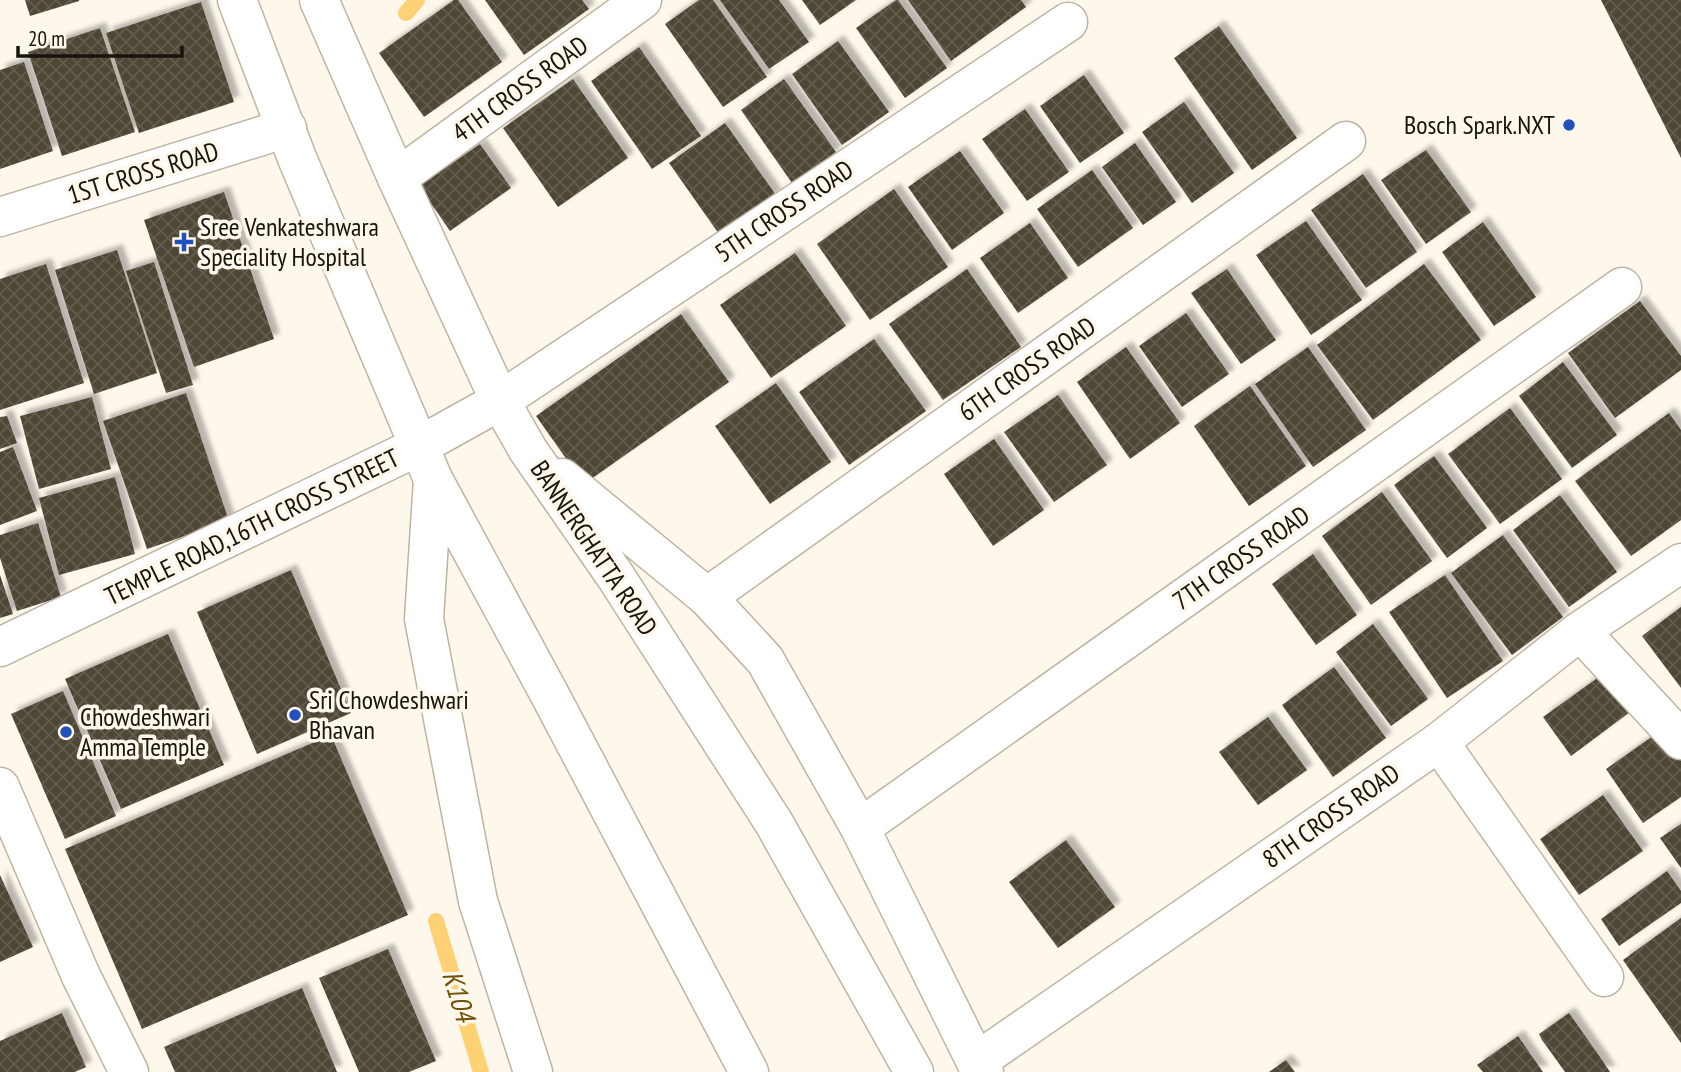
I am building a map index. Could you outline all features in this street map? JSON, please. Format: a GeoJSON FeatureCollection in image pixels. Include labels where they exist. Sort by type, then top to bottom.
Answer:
{"type":"FeatureCollection","features":[{"type":"Feature","properties":{"kind":"street"},"geometry":{"type":"LineString","coordinates":[[237,0],[302,170],[426,463],[749,1072]]}},
{"type":"Feature","properties":{"kind":"street","name":"BANNERGHATTA ROAD"},"geometry":{"type":"LineString","coordinates":[[319,0],[397,178],[500,401],[528,450],[616,577],[774,823],[914,1072]]}},
{"type":"Feature","properties":{"kind":"street","name":"4TH CROSS ROAD"},"geometry":{"type":"LineString","coordinates":[[397,178],[642,0]]}},
{"type":"Feature","properties":{"kind":"street","name":"5TH CROSS ROAD"},"geometry":{"type":"LineString","coordinates":[[500,401],[1068,22]]}},
{"type":"Feature","properties":{"kind":"street","name":"1ST CROSS ROAD"},"geometry":{"type":"LineString","coordinates":[[0,217],[287,128]]}},
{"type":"Feature","properties":{"kind":"street","name":"6TH CROSS ROAD"},"geometry":{"type":"LineString","coordinates":[[707,597],[1346,141]]}},
{"type":"Feature","properties":{"kind":"street","name":"7TH CROSS ROAD"},"geometry":{"type":"LineString","coordinates":[[860,828],[1622,287]]}},
{"type":"Feature","properties":{"kind":"street","name":"TEMPLE ROAD,16TH CROSS STREET"},"geometry":{"type":"LineString","coordinates":[[0,647],[426,463],[500,401]]}},
{"type":"Feature","properties":{"kind":"street"},"geometry":{"type":"LineString","coordinates":[[528,450],[707,597],[765,660],[860,828],[980,1067]]}},
{"type":"Feature","properties":{"kind":"street"},"geometry":{"type":"LineString","coordinates":[[426,463],[424,619],[478,901],[533,1072]]}},
{"type":"Feature","properties":{"kind":"street","name":"8TH CROSS ROAD"},"geometry":{"type":"LineString","coordinates":[[980,1067],[1439,742],[1580,631],[1681,563]]}},
{"type":"Feature","properties":{"kind":"street"},"geometry":{"type":"LineString","coordinates":[[1580,631],[1681,740]]}},
{"type":"Feature","properties":{"kind":"street"},"geometry":{"type":"LineString","coordinates":[[1439,742],[1604,977]]}},
{"type":"Feature","properties":{"kind":"street"},"geometry":{"type":"LineString","coordinates":[[0,788],[80,976],[129,1072]]}},
{"type":"Feature","properties":{"kind":"building"},"geometry":{"type":"Polygon","coordinates":[[[25,0],[79,0],[79,1],[30,16],[25,0]]]}},
{"type":"Feature","properties":{"kind":"building"},"geometry":{"type":"Polygon","coordinates":[[[454,0],[458,0],[502,62],[424,117],[379,53],[454,0]]]}},
{"type":"Feature","properties":{"kind":"building"},"geometry":{"type":"Polygon","coordinates":[[[485,0],[582,0],[589,9],[524,55],[485,0]]]}},
{"type":"Feature","properties":{"kind":"building"},"geometry":{"type":"Polygon","coordinates":[[[699,0],[713,0],[767,77],[723,107],[665,24],[699,0]]]}},
{"type":"Feature","properties":{"kind":"building"},"geometry":{"type":"Polygon","coordinates":[[[720,0],[779,0],[809,42],[769,69],[720,0]]]}},
{"type":"Feature","properties":{"kind":"building"},"geometry":{"type":"Polygon","coordinates":[[[802,0],[856,0],[820,25],[802,0]]]}},
{"type":"Feature","properties":{"kind":"building"},"geometry":{"type":"Polygon","coordinates":[[[896,0],[947,68],[905,98],[856,28],[896,0]]]}},
{"type":"Feature","properties":{"kind":"building"},"geometry":{"type":"Polygon","coordinates":[[[908,0],[1021,0],[1026,7],[951,61],[908,0]]]}},
{"type":"Feature","properties":{"kind":"building"},"geometry":{"type":"Polygon","coordinates":[[[1601,0],[1681,0],[1681,158],[1601,0]]]}},
{"type":"Feature","properties":{"kind":"building"},"geometry":{"type":"Polygon","coordinates":[[[201,2],[234,102],[139,133],[106,33],[201,2]]]}},
{"type":"Feature","properties":{"kind":"building"},"geometry":{"type":"Polygon","coordinates":[[[1219,26],[1297,138],[1252,170],[1174,58],[1219,26]]]}},
{"type":"Feature","properties":{"kind":"building"},"geometry":{"type":"Polygon","coordinates":[[[100,28],[135,132],[62,156],[28,52],[100,28]]]}},
{"type":"Feature","properties":{"kind":"building"},"geometry":{"type":"Polygon","coordinates":[[[838,41],[889,112],[842,145],[792,74],[838,41]]]}},
{"type":"Feature","properties":{"kind":"building"},"geometry":{"type":"Polygon","coordinates":[[[639,47],[701,136],[652,169],[591,81],[639,47]]]}},
{"type":"Feature","properties":{"kind":"building"},"geometry":{"type":"Polygon","coordinates":[[[24,62],[53,151],[0,169],[0,70],[24,62]]]}},
{"type":"Feature","properties":{"kind":"building"},"geometry":{"type":"Polygon","coordinates":[[[1084,75],[1124,133],[1080,163],[1040,106],[1084,75]]]}},
{"type":"Feature","properties":{"kind":"building"},"geometry":{"type":"Polygon","coordinates":[[[573,79],[628,158],[558,207],[503,128],[573,79]]]}},
{"type":"Feature","properties":{"kind":"building"},"geometry":{"type":"Polygon","coordinates":[[[784,79],[836,152],[792,183],[741,110],[784,79]]]}},
{"type":"Feature","properties":{"kind":"building"},"geometry":{"type":"Polygon","coordinates":[[[1184,102],[1234,173],[1192,203],[1142,132],[1184,102]]]}},
{"type":"Feature","properties":{"kind":"building"},"geometry":{"type":"Polygon","coordinates":[[[1025,109],[1069,172],[1027,201],[982,139],[1025,109]]]}},
{"type":"Feature","properties":{"kind":"building"},"geometry":{"type":"Polygon","coordinates":[[[725,123],[776,195],[719,234],[669,163],[725,123]]]}},
{"type":"Feature","properties":{"kind":"building"},"geometry":{"type":"Polygon","coordinates":[[[1135,143],[1176,202],[1143,225],[1102,167],[1135,143]]]}},
{"type":"Feature","properties":{"kind":"building"},"geometry":{"type":"Polygon","coordinates":[[[480,144],[511,188],[450,231],[419,186],[480,144]]]}},
{"type":"Feature","properties":{"kind":"building"},"geometry":{"type":"Polygon","coordinates":[[[1426,150],[1471,212],[1426,244],[1381,180],[1426,150]]]}},
{"type":"Feature","properties":{"kind":"building"},"geometry":{"type":"Polygon","coordinates":[[[960,151],[1004,213],[952,250],[908,187],[960,151]]]}},
{"type":"Feature","properties":{"kind":"building"},"geometry":{"type":"Polygon","coordinates":[[[1092,170],[1133,228],[1078,267],[1037,209],[1092,170]]]}},
{"type":"Feature","properties":{"kind":"building"},"geometry":{"type":"Polygon","coordinates":[[[1363,174],[1417,252],[1366,288],[1311,210],[1363,174]]]}},
{"type":"Feature","properties":{"kind":"building"},"geometry":{"type":"Polygon","coordinates":[[[894,189],[948,267],[870,320],[817,244],[894,189]]]}},
{"type":"Feature","properties":{"kind":"building"},"geometry":{"type":"Polygon","coordinates":[[[224,192],[274,339],[194,367],[144,220],[224,192]]]}},
{"type":"Feature","properties":{"kind":"building"},"geometry":{"type":"Polygon","coordinates":[[[1306,221],[1362,300],[1311,335],[1256,255],[1306,221]]]}},
{"type":"Feature","properties":{"kind":"building"},"geometry":{"type":"Polygon","coordinates":[[[1483,222],[1536,297],[1494,326],[1442,252],[1483,222]]]}},
{"type":"Feature","properties":{"kind":"building"},"geometry":{"type":"Polygon","coordinates":[[[1030,223],[1068,278],[1018,313],[980,258],[1030,223]]]}},
{"type":"Feature","properties":{"kind":"building"},"geometry":{"type":"Polygon","coordinates":[[[117,250],[157,373],[94,394],[55,270],[117,250]]]}},
{"type":"Feature","properties":{"kind":"building"},"geometry":{"type":"Polygon","coordinates":[[[795,253],[846,326],[771,378],[720,305],[795,253]]]}},
{"type":"Feature","properties":{"kind":"building"},"geometry":{"type":"Polygon","coordinates":[[[154,262],[193,385],[166,393],[126,271],[154,262]]]}},
{"type":"Feature","properties":{"kind":"building"},"geometry":{"type":"Polygon","coordinates":[[[46,264],[84,383],[0,410],[0,279],[46,264]]]}},
{"type":"Feature","properties":{"kind":"building"},"geometry":{"type":"Polygon","coordinates":[[[1424,264],[1481,340],[1373,420],[1317,345],[1424,264]]]}},
{"type":"Feature","properties":{"kind":"building"},"geometry":{"type":"Polygon","coordinates":[[[967,269],[1021,347],[943,400],[889,324],[967,269]]]}},
{"type":"Feature","properties":{"kind":"building"},"geometry":{"type":"Polygon","coordinates":[[[1227,269],[1276,340],[1241,364],[1191,293],[1227,269]]]}},
{"type":"Feature","properties":{"kind":"building"},"geometry":{"type":"Polygon","coordinates":[[[1640,301],[1681,356],[1681,370],[1615,418],[1568,353],[1640,301]]]}},
{"type":"Feature","properties":{"kind":"building"},"geometry":{"type":"Polygon","coordinates":[[[1186,313],[1229,374],[1182,407],[1139,346],[1186,313]]]}},
{"type":"Feature","properties":{"kind":"building"},"geometry":{"type":"Polygon","coordinates":[[[681,314],[729,382],[584,484],[536,416],[681,314]]]}},
{"type":"Feature","properties":{"kind":"building"},"geometry":{"type":"Polygon","coordinates":[[[874,339],[926,411],[849,465],[799,392],[874,339]]]}},
{"type":"Feature","properties":{"kind":"building"},"geometry":{"type":"Polygon","coordinates":[[[1126,347],[1180,423],[1130,459],[1077,382],[1126,347]]]}},
{"type":"Feature","properties":{"kind":"building"},"geometry":{"type":"Polygon","coordinates":[[[1308,347],[1366,430],[1313,467],[1255,384],[1308,347]]]}},
{"type":"Feature","properties":{"kind":"building"},"geometry":{"type":"Polygon","coordinates":[[[1563,362],[1617,435],[1572,468],[1519,396],[1563,362]]]}},
{"type":"Feature","properties":{"kind":"building"},"geometry":{"type":"Polygon","coordinates":[[[776,383],[831,462],[770,504],[715,426],[776,383]]]}},
{"type":"Feature","properties":{"kind":"building"},"geometry":{"type":"Polygon","coordinates":[[[1250,386],[1306,466],[1249,506],[1194,426],[1250,386]]]}},
{"type":"Feature","properties":{"kind":"building"},"geometry":{"type":"Polygon","coordinates":[[[186,393],[229,521],[147,549],[103,421],[186,393]]]}},
{"type":"Feature","properties":{"kind":"building"},"geometry":{"type":"Polygon","coordinates":[[[1058,395],[1107,465],[1054,502],[1004,432],[1058,395]]]}},
{"type":"Feature","properties":{"kind":"building"},"geometry":{"type":"Polygon","coordinates":[[[92,397],[111,469],[39,489],[20,416],[92,397]]]}},
{"type":"Feature","properties":{"kind":"building"},"geometry":{"type":"Polygon","coordinates":[[[1510,408],[1562,479],[1500,524],[1448,454],[1510,408]]]}},
{"type":"Feature","properties":{"kind":"building"},"geometry":{"type":"Polygon","coordinates":[[[1669,413],[1681,430],[1681,520],[1631,556],[1575,481],[1669,413]]]}},
{"type":"Feature","properties":{"kind":"building"},"geometry":{"type":"Polygon","coordinates":[[[7,416],[17,443],[0,449],[0,417],[7,416]]]}},
{"type":"Feature","properties":{"kind":"building"},"geometry":{"type":"Polygon","coordinates":[[[994,439],[1044,510],[993,546],[944,474],[994,439]]]}},
{"type":"Feature","properties":{"kind":"building"},"geometry":{"type":"Polygon","coordinates":[[[13,447],[37,511],[0,525],[0,452],[13,447]]]}},
{"type":"Feature","properties":{"kind":"building"},"geometry":{"type":"Polygon","coordinates":[[[1434,456],[1487,528],[1447,558],[1394,485],[1434,456]]]}},
{"type":"Feature","properties":{"kind":"building"},"geometry":{"type":"Polygon","coordinates":[[[115,477],[135,554],[59,575],[39,498],[115,477]]]}},
{"type":"Feature","properties":{"kind":"building"},"geometry":{"type":"Polygon","coordinates":[[[1382,492],[1432,561],[1371,605],[1322,536],[1382,492]]]}},
{"type":"Feature","properties":{"kind":"building"},"geometry":{"type":"Polygon","coordinates":[[[1560,495],[1617,572],[1569,607],[1513,530],[1560,495]]]}},
{"type":"Feature","properties":{"kind":"building"},"geometry":{"type":"Polygon","coordinates":[[[38,523],[61,597],[17,611],[0,558],[0,535],[38,523]]]}},
{"type":"Feature","properties":{"kind":"building"},"geometry":{"type":"Polygon","coordinates":[[[1503,535],[1563,617],[1512,655],[1451,573],[1503,535]]]}},
{"type":"Feature","properties":{"kind":"building"},"geometry":{"type":"Polygon","coordinates":[[[1313,554],[1357,615],[1316,645],[1272,584],[1313,554]]]}},
{"type":"Feature","properties":{"kind":"building"},"geometry":{"type":"Polygon","coordinates":[[[291,570],[351,713],[257,754],[197,612],[291,570]]]}},
{"type":"Feature","properties":{"kind":"building"},"geometry":{"type":"Polygon","coordinates":[[[0,575],[13,614],[0,618],[0,575]]]}},
{"type":"Feature","properties":{"kind":"building"},"geometry":{"type":"Polygon","coordinates":[[[1445,575],[1503,661],[1447,698],[1389,612],[1445,575]]]}},
{"type":"Feature","properties":{"kind":"building"},"geometry":{"type":"Polygon","coordinates":[[[1681,607],[1681,688],[1642,636],[1681,607]]]}},
{"type":"Feature","properties":{"kind":"building"},"geometry":{"type":"Polygon","coordinates":[[[1373,624],[1428,699],[1391,726],[1336,652],[1373,624]]]}},
{"type":"Feature","properties":{"kind":"building"},"geometry":{"type":"Polygon","coordinates":[[[168,634],[224,765],[121,809],[65,679],[168,634]]]}},
{"type":"Feature","properties":{"kind":"building"},"geometry":{"type":"Polygon","coordinates":[[[1334,667],[1386,738],[1333,777],[1282,705],[1334,667]]]}},
{"type":"Feature","properties":{"kind":"building"},"geometry":{"type":"Polygon","coordinates":[[[1603,674],[1630,712],[1571,756],[1543,717],[1603,674]]]}},
{"type":"Feature","properties":{"kind":"building"},"geometry":{"type":"Polygon","coordinates":[[[63,691],[116,816],[65,839],[11,714],[63,691]]]}},
{"type":"Feature","properties":{"kind":"building"},"geometry":{"type":"Polygon","coordinates":[[[1268,717],[1307,770],[1258,805],[1219,752],[1268,717]]]}},
{"type":"Feature","properties":{"kind":"building"},"geometry":{"type":"Polygon","coordinates":[[[1663,729],[1681,754],[1681,797],[1643,823],[1606,769],[1663,729]]]}},
{"type":"Feature","properties":{"kind":"building"},"geometry":{"type":"Polygon","coordinates":[[[331,735],[408,915],[142,1029],[65,849],[331,735]]]}},
{"type":"Feature","properties":{"kind":"building"},"geometry":{"type":"Polygon","coordinates":[[[1603,795],[1643,851],[1579,895],[1540,839],[1603,795]]]}},
{"type":"Feature","properties":{"kind":"building"},"geometry":{"type":"Polygon","coordinates":[[[1681,824],[1681,868],[1660,838],[1681,824]]]}},
{"type":"Feature","properties":{"kind":"building"},"geometry":{"type":"Polygon","coordinates":[[[1066,840],[1115,907],[1058,948],[1009,882],[1066,840]]]}},
{"type":"Feature","properties":{"kind":"building"},"geometry":{"type":"Polygon","coordinates":[[[1667,871],[1681,891],[1681,903],[1619,946],[1601,919],[1667,871]]]}},
{"type":"Feature","properties":{"kind":"building"},"geometry":{"type":"Polygon","coordinates":[[[0,875],[33,947],[0,962],[0,875]]]}},
{"type":"Feature","properties":{"kind":"building"},"geometry":{"type":"Polygon","coordinates":[[[1681,918],[1681,1043],[1623,960],[1681,918]]]}},
{"type":"Feature","properties":{"kind":"building"},"geometry":{"type":"Polygon","coordinates":[[[388,949],[436,1061],[409,1072],[359,1072],[319,978],[388,949]]]}},
{"type":"Feature","properties":{"kind":"building"},"geometry":{"type":"Polygon","coordinates":[[[302,988],[337,1072],[175,1072],[164,1047],[302,988]]]}},
{"type":"Feature","properties":{"kind":"building"},"geometry":{"type":"Polygon","coordinates":[[[62,1013],[86,1067],[75,1072],[0,1072],[0,1041],[62,1013]]]}},
{"type":"Feature","properties":{"kind":"building"},"geometry":{"type":"Polygon","coordinates":[[[1569,1013],[1610,1072],[1565,1072],[1542,1040],[1539,1034],[1569,1013]]]}},
{"type":"Feature","properties":{"kind":"building"},"geometry":{"type":"Polygon","coordinates":[[[1518,1036],[1543,1072],[1483,1072],[1477,1065],[1518,1036]]]}},
{"type":"Feature","properties":{"kind":"building"},"geometry":{"type":"Polygon","coordinates":[[[1286,1060],[1295,1072],[1269,1072],[1286,1060]]]}},
{"type":"Feature","properties":{"kind":"waterway","name":"K104"},"geometry":{"type":"LineString","coordinates":[[406,13],[417,0]]}},
{"type":"Feature","properties":{"kind":"waterway","name":"K104"},"geometry":{"type":"LineString","coordinates":[[436,921],[481,1072]]}},
{"type":"Feature","properties":{"kind":"place","name":"Bosch Spark.NXT"},"geometry":{"type":"Point","coordinates":[1569,125]}},
{"type":"Feature","properties":{"kind":"place","name":"Sree Venkateshwara Speciality Hospital"},"geometry":{"type":"Point","coordinates":[184,242]}},
{"type":"Feature","properties":{"kind":"place","name":"Sri Chowdeshwari Bhavan"},"geometry":{"type":"Point","coordinates":[295,715]}},
{"type":"Feature","properties":{"kind":"place","name":"Chowdeshwari Amma Temple"},"geometry":{"type":"Point","coordinates":[66,732]}}]}
